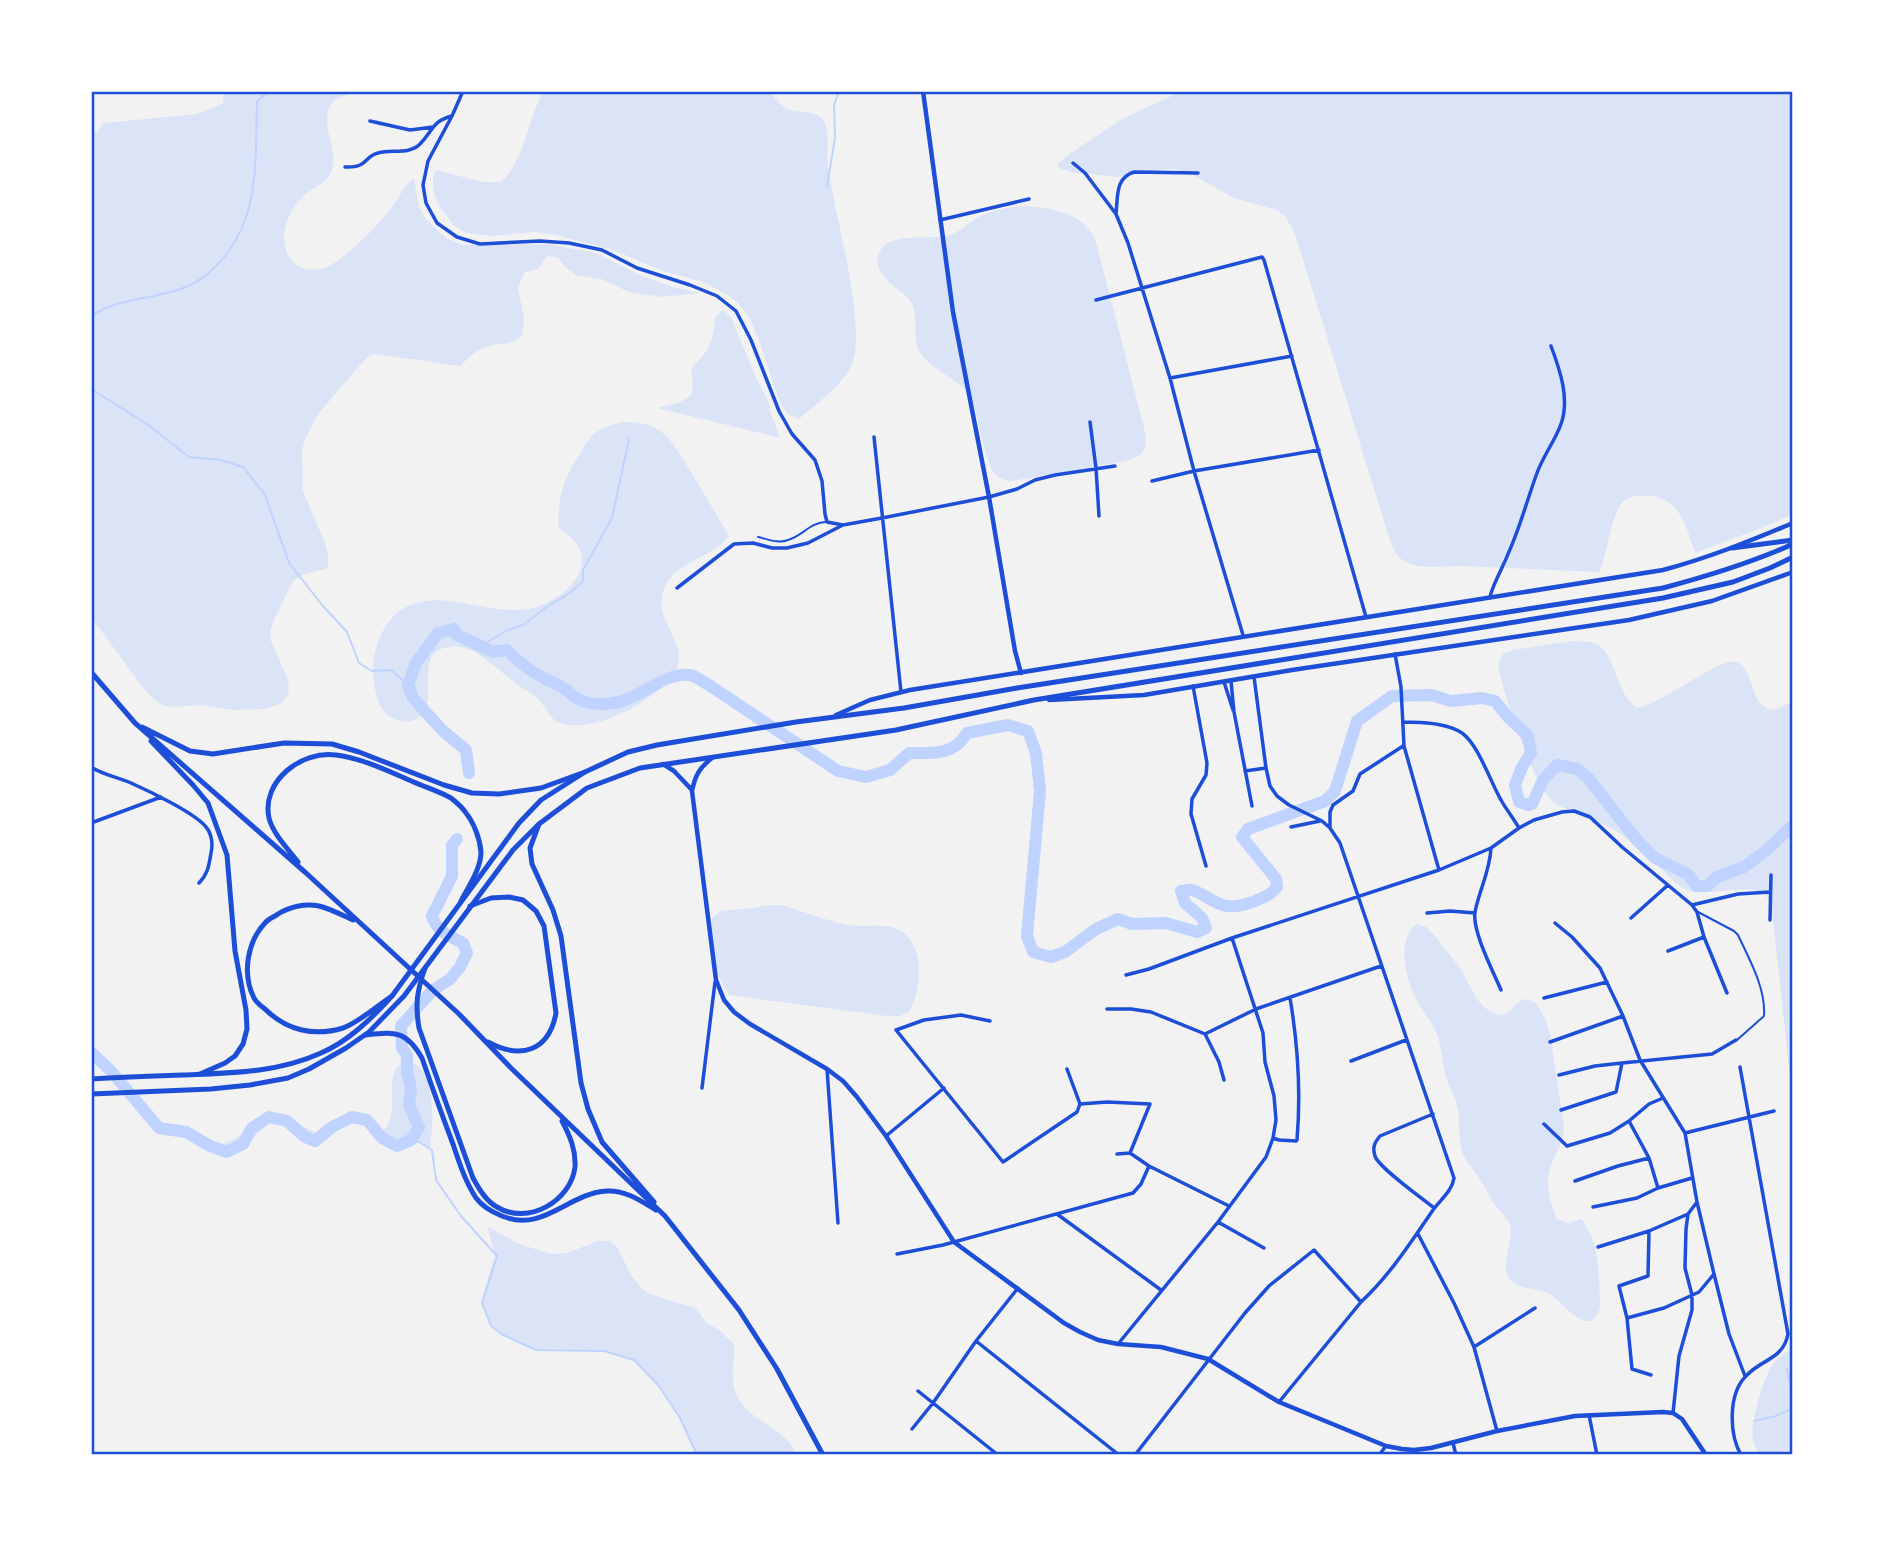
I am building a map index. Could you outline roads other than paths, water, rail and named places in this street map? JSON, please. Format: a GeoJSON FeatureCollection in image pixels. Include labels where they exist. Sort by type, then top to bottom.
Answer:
{"type":"FeatureCollection","features":[{"type":"Feature","properties":{"kind":"main road"},"geometry":{"type":"LineString","coordinates":[[923,91],[953,312],[1021,673]]}},
{"type":"Feature","properties":{"kind":"main road"},"geometry":{"type":"LineString","coordinates":[[832,717],[870,700],[901,692],[1663,569],[1732,548],[1793,523]]}},
{"type":"Feature","properties":{"kind":"main road"},"geometry":{"type":"LineString","coordinates":[[1732,548],[1793,542]]}},
{"type":"Feature","properties":{"kind":"main road"},"geometry":{"type":"LineString","coordinates":[[135,723],[190,751],[213,754],[284,743],[332,744],[359,751],[444,785],[472,793],[499,794],[541,788],[585,772],[628,751],[657,745],[1663,588],[1727,571],[1793,542]]}},
{"type":"Feature","properties":{"kind":"main road"},"geometry":{"type":"LineString","coordinates":[[91,1094],[250,1085],[288,1078],[309,1069],[365,1035],[382,1020],[404,996],[513,850],[539,824],[587,788],[640,768],[896,730],[1034,700],[1663,598],[1733,582],[1793,557]]}},
{"type":"Feature","properties":{"kind":"main road"},"geometry":{"type":"LineString","coordinates":[[1034,700],[1144,695],[1657,614],[1721,598],[1793,572]]}},
{"type":"Feature","properties":{"kind":"main road"},"geometry":{"type":"LineString","coordinates":[[91,672],[208,803],[227,855],[235,951],[247,1029],[243,1044],[235,1056],[200,1074]]}},
{"type":"Feature","properties":{"kind":"main road"},"geometry":{"type":"LineString","coordinates":[[135,723],[377,937],[664,1216]]}},
{"type":"Feature","properties":{"kind":"main road"},"geometry":{"type":"LineString","coordinates":[[306,873],[275,832],[269,818],[268,802],[277,780],[294,764],[314,756],[335,754],[371,764],[450,798],[466,811],[476,831],[481,853],[476,872],[459,904]]}},
{"type":"Feature","properties":{"kind":"main road"},"geometry":{"type":"LineString","coordinates":[[712,758],[694,778],[692,791],[716,980],[724,1000],[750,1024],[843,1081],[886,1136],[954,1242],[1064,1323],[1098,1340],[1161,1347],[1208,1359],[1279,1402],[1386,1446],[1414,1450],[1431,1448],[1561,1418],[1663,1412],[1673,1413],[1682,1419],[1706,1455]]}},
{"type":"Feature","properties":{"kind":"main road"},"geometry":{"type":"LineString","coordinates":[[663,764],[674,771],[692,791]]}},
{"type":"Feature","properties":{"kind":"main road"},"geometry":{"type":"LineString","coordinates":[[94,1079],[234,1074],[269,1070],[321,1054],[342,1042],[372,1018],[392,996],[519,823],[541,800],[585,772]]}},
{"type":"Feature","properties":{"kind":"main road"},"geometry":{"type":"LineString","coordinates":[[539,824],[530,848],[532,864],[553,910],[561,936],[581,1083],[588,1109],[602,1142],[739,1310],[777,1369],[823,1455]]}},
{"type":"Feature","properties":{"kind":"main road"},"geometry":{"type":"LineString","coordinates":[[470,906],[491,898],[509,897],[523,900],[536,911],[544,926],[556,1013],[547,1036],[539,1045],[526,1051],[501,1049],[482,1039]]}},
{"type":"Feature","properties":{"kind":"main road"},"geometry":{"type":"LineString","coordinates":[[360,923],[317,905],[286,909],[265,922],[254,939],[248,956],[248,982],[255,1000],[284,1024],[304,1032],[327,1032],[347,1027],[392,996]]}},
{"type":"Feature","properties":{"kind":"main road"},"geometry":{"type":"LineString","coordinates":[[425,968],[416,1007],[419,1028],[473,1178],[483,1195],[497,1208],[513,1213],[531,1213],[557,1200],[567,1189],[575,1169],[575,1153],[559,1115]]}},
{"type":"Feature","properties":{"kind":"main road"},"geometry":{"type":"LineString","coordinates":[[365,1035],[397,1033],[414,1045],[422,1058],[466,1180],[478,1200],[492,1212],[510,1220],[529,1220],[545,1217],[589,1195],[611,1191],[626,1194],[664,1216]]}},
{"type":"Feature","properties":{"kind":"street"},"geometry":{"type":"LineString","coordinates":[[463,91],[428,161],[423,184],[426,203],[437,223],[457,237],[480,244],[540,241],[569,243],[602,250],[637,268],[717,296],[736,311],[751,340],[779,411],[792,434],[815,460],[822,481],[827,522],[843,525]]}},
{"type":"Feature","properties":{"kind":"street"},"geometry":{"type":"LineString","coordinates":[[345,167],[365,163],[373,154],[398,152],[419,146],[437,121],[452,116]]}},
{"type":"Feature","properties":{"kind":"street"},"geometry":{"type":"LineString","coordinates":[[370,121],[410,130],[433,127]]}},
{"type":"Feature","properties":{"kind":"street"},"geometry":{"type":"LineString","coordinates":[[1073,163],[1085,173],[1116,214],[1128,243],[1170,378],[1194,471],[1243,635]]}},
{"type":"Feature","properties":{"kind":"street"},"geometry":{"type":"LineString","coordinates":[[1116,214],[1121,180],[1125,175],[1133,172],[1198,173]]}},
{"type":"Feature","properties":{"kind":"street"},"geometry":{"type":"LineString","coordinates":[[940,220],[1029,199]]}},
{"type":"Feature","properties":{"kind":"street"},"geometry":{"type":"LineString","coordinates":[[1096,300],[1262,257],[1320,450],[1366,617]]}},
{"type":"Feature","properties":{"kind":"street"},"geometry":{"type":"LineString","coordinates":[[1490,598],[1490,591],[1497,582],[1511,547],[1540,464],[1561,426],[1564,411],[1563,387],[1551,346]]}},
{"type":"Feature","properties":{"kind":"street"},"geometry":{"type":"LineString","coordinates":[[1170,378],[1292,356]]}},
{"type":"Feature","properties":{"kind":"street"},"geometry":{"type":"LineString","coordinates":[[1090,422],[1099,516]]}},
{"type":"Feature","properties":{"kind":"street"},"geometry":{"type":"LineString","coordinates":[[874,437],[901,692]]}},
{"type":"Feature","properties":{"kind":"street"},"geometry":{"type":"LineString","coordinates":[[1152,481],[1194,471],[1320,450]]}},
{"type":"Feature","properties":{"kind":"street"},"geometry":{"type":"LineString","coordinates":[[677,588],[734,544],[753,543],[772,548],[787,548],[808,543],[843,525],[989,497],[1035,480],[1115,466]]}},
{"type":"Feature","properties":{"kind":"street"},"geometry":{"type":"LineString","coordinates":[[1395,654],[1401,687],[1404,746],[1440,870]]}},
{"type":"Feature","properties":{"kind":"street"},"geometry":{"type":"LineString","coordinates":[[1254,677],[1270,786],[1289,805],[1322,821],[1340,843],[1454,1178],[1453,1186],[1434,1208],[1418,1234],[1279,1402]]}},
{"type":"Feature","properties":{"kind":"street"},"geometry":{"type":"LineString","coordinates":[[1231,681],[1234,712],[1252,806]]}},
{"type":"Feature","properties":{"kind":"street"},"geometry":{"type":"LineString","coordinates":[[1224,682],[1234,712]]}},
{"type":"Feature","properties":{"kind":"street"},"geometry":{"type":"LineString","coordinates":[[1193,687],[1207,763],[1206,775],[1192,799],[1191,814],[1206,866]]}},
{"type":"Feature","properties":{"kind":"street"},"geometry":{"type":"LineString","coordinates":[[1403,722],[1444,726],[1467,737],[1500,799],[1519,828]]}},
{"type":"Feature","properties":{"kind":"street"},"geometry":{"type":"LineString","coordinates":[[1330,828],[1333,805],[1353,791],[1360,774],[1404,746]]}},
{"type":"Feature","properties":{"kind":"street"},"geometry":{"type":"LineString","coordinates":[[91,767],[161,797],[205,825],[210,833],[212,848],[208,870],[200,883]]}},
{"type":"Feature","properties":{"kind":"street"},"geometry":{"type":"LineString","coordinates":[[1245,771],[1266,768]]}},
{"type":"Feature","properties":{"kind":"street"},"geometry":{"type":"LineString","coordinates":[[91,822],[161,797]]}},
{"type":"Feature","properties":{"kind":"street"},"geometry":{"type":"LineString","coordinates":[[1126,975],[1440,870],[1491,848],[1534,820],[1562,811],[1574,811],[1590,817],[1692,905],[1727,993]]}},
{"type":"Feature","properties":{"kind":"street"},"geometry":{"type":"LineString","coordinates":[[1291,827],[1322,821]]}},
{"type":"Feature","properties":{"kind":"street"},"geometry":{"type":"LineString","coordinates":[[1491,848],[1475,913],[1475,927],[1501,990]]}},
{"type":"Feature","properties":{"kind":"street"},"geometry":{"type":"LineString","coordinates":[[1770,920],[1771,875]]}},
{"type":"Feature","properties":{"kind":"street"},"geometry":{"type":"LineString","coordinates":[[1631,918],[1668,885]]}},
{"type":"Feature","properties":{"kind":"street"},"geometry":{"type":"LineString","coordinates":[[1692,905],[1738,894],[1770,892]]}},
{"type":"Feature","properties":{"kind":"street"},"geometry":{"type":"LineString","coordinates":[[1427,913],[1475,913]]}},
{"type":"Feature","properties":{"kind":"street"},"geometry":{"type":"LineString","coordinates":[[1555,923],[1572,937],[1600,968],[1640,1060],[1685,1133],[1697,1202],[1729,1335],[1745,1376]]}},
{"type":"Feature","properties":{"kind":"street"},"geometry":{"type":"LineString","coordinates":[[1668,951],[1704,936]]}},
{"type":"Feature","properties":{"kind":"street"},"geometry":{"type":"LineString","coordinates":[[1118,1344],[1218,1222],[1266,1157],[1273,1138],[1275,1108],[1265,1062],[1263,1033],[1232,939]]}},
{"type":"Feature","properties":{"kind":"street"},"geometry":{"type":"LineString","coordinates":[[1205,1034],[1256,1009],[1381,966]]}},
{"type":"Feature","properties":{"kind":"street"},"geometry":{"type":"LineString","coordinates":[[702,1088],[716,980]]}},
{"type":"Feature","properties":{"kind":"street"},"geometry":{"type":"LineString","coordinates":[[1544,998],[1607,982]]}},
{"type":"Feature","properties":{"kind":"street"},"geometry":{"type":"LineString","coordinates":[[1273,1138],[1297,1140],[1300,1106],[1295,1027],[1290,998]]}},
{"type":"Feature","properties":{"kind":"street"},"geometry":{"type":"LineString","coordinates":[[1107,1009],[1150,1012],[1205,1034],[1219,1062],[1224,1080]]}},
{"type":"Feature","properties":{"kind":"street"},"geometry":{"type":"LineString","coordinates":[[990,1021],[961,1015],[924,1020],[897,1030],[1003,1162],[1077,1112],[1080,1104],[1067,1069]]}},
{"type":"Feature","properties":{"kind":"street"},"geometry":{"type":"LineString","coordinates":[[1550,1042],[1623,1016]]}},
{"type":"Feature","properties":{"kind":"street"},"geometry":{"type":"LineString","coordinates":[[1351,1061],[1406,1040]]}},
{"type":"Feature","properties":{"kind":"street"},"geometry":{"type":"LineString","coordinates":[[1559,1074],[1640,1060],[1712,1054],[1736,1041]]}},
{"type":"Feature","properties":{"kind":"street"},"geometry":{"type":"LineString","coordinates":[[1561,1110],[1616,1092],[1622,1063]]}},
{"type":"Feature","properties":{"kind":"street"},"geometry":{"type":"LineString","coordinates":[[1740,1067],[1788,1334],[1786,1345],[1781,1351],[1745,1376],[1736,1395],[1732,1427],[1741,1455]]}},
{"type":"Feature","properties":{"kind":"street"},"geometry":{"type":"LineString","coordinates":[[827,1069],[838,1223]]}},
{"type":"Feature","properties":{"kind":"street"},"geometry":{"type":"LineString","coordinates":[[886,1136],[944,1088]]}},
{"type":"Feature","properties":{"kind":"street"},"geometry":{"type":"LineString","coordinates":[[1544,1124],[1567,1146],[1610,1133],[1649,1104],[1663,1098]]}},
{"type":"Feature","properties":{"kind":"street"},"geometry":{"type":"LineString","coordinates":[[1080,1104],[1150,1104],[1130,1153]]}},
{"type":"Feature","properties":{"kind":"street"},"geometry":{"type":"LineString","coordinates":[[1685,1133],[1774,1111]]}},
{"type":"Feature","properties":{"kind":"street"},"geometry":{"type":"LineString","coordinates":[[1433,1114],[1380,1136],[1375,1141],[1374,1149],[1378,1161],[1434,1208]]}},
{"type":"Feature","properties":{"kind":"street"},"geometry":{"type":"LineString","coordinates":[[1629,1121],[1649,1158],[1658,1188]]}},
{"type":"Feature","properties":{"kind":"street"},"geometry":{"type":"LineString","coordinates":[[1117,1154],[1130,1153],[1149,1166],[1229,1206]]}},
{"type":"Feature","properties":{"kind":"street"},"geometry":{"type":"LineString","coordinates":[[1575,1181],[1649,1158]]}},
{"type":"Feature","properties":{"kind":"street"},"geometry":{"type":"LineString","coordinates":[[897,1254],[954,1242],[1133,1193],[1141,1184],[1149,1166]]}},
{"type":"Feature","properties":{"kind":"street"},"geometry":{"type":"LineString","coordinates":[[1593,1207],[1637,1198],[1658,1188],[1692,1178]]}},
{"type":"Feature","properties":{"kind":"street"},"geometry":{"type":"LineString","coordinates":[[1598,1248],[1649,1231],[1688,1214],[1697,1202]]}},
{"type":"Feature","properties":{"kind":"street"},"geometry":{"type":"LineString","coordinates":[[1057,1214],[1161,1290]]}},
{"type":"Feature","properties":{"kind":"street"},"geometry":{"type":"LineString","coordinates":[[1673,1413],[1679,1356],[1692,1310],[1692,1295],[1685,1268],[1688,1214]]}},
{"type":"Feature","properties":{"kind":"street"},"geometry":{"type":"LineString","coordinates":[[1218,1222],[1264,1248]]}},
{"type":"Feature","properties":{"kind":"street"},"geometry":{"type":"LineString","coordinates":[[1649,1231],[1648,1276],[1619,1286],[1627,1318],[1632,1369],[1651,1375]]}},
{"type":"Feature","properties":{"kind":"street"},"geometry":{"type":"LineString","coordinates":[[1418,1234],[1474,1347],[1497,1431]]}},
{"type":"Feature","properties":{"kind":"street"},"geometry":{"type":"LineString","coordinates":[[1135,1455],[1208,1359],[1269,1286],[1314,1250],[1361,1302]]}},
{"type":"Feature","properties":{"kind":"street"},"geometry":{"type":"LineString","coordinates":[[1627,1318],[1664,1308],[1699,1292],[1714,1274]]}},
{"type":"Feature","properties":{"kind":"street"},"geometry":{"type":"LineString","coordinates":[[912,1429],[1018,1288]]}},
{"type":"Feature","properties":{"kind":"street"},"geometry":{"type":"LineString","coordinates":[[1474,1347],[1535,1308]]}},
{"type":"Feature","properties":{"kind":"street"},"geometry":{"type":"LineString","coordinates":[[976,1341],[1119,1455]]}},
{"type":"Feature","properties":{"kind":"street"},"geometry":{"type":"LineString","coordinates":[[918,1391],[998,1455]]}},
{"type":"Feature","properties":{"kind":"street"},"geometry":{"type":"LineString","coordinates":[[1589,1415],[1597,1455]]}},
{"type":"Feature","properties":{"kind":"street"},"geometry":{"type":"LineString","coordinates":[[1453,1443],[1456,1455]]}},
{"type":"Feature","properties":{"kind":"street"},"geometry":{"type":"LineString","coordinates":[[1379,1455],[1386,1446]]}},
{"type":"Feature","properties":{"kind":"lane"},"geometry":{"type":"LineString","coordinates":[[758,537],[778,542],[789,540],[817,523],[827,522]]}},
{"type":"Feature","properties":{"kind":"lane"},"geometry":{"type":"LineString","coordinates":[[1697,912],[1738,935],[1758,979],[1764,1016],[1736,1041]]}},
{"type":"Feature","properties":{"kind":"waterway"},"geometry":{"type":"LineString","coordinates":[[91,316],[122,303],[188,286],[210,272],[229,250],[248,212],[255,169],[257,102],[268,91]]}},
{"type":"Feature","properties":{"kind":"waterway"},"geometry":{"type":"LineString","coordinates":[[827,186],[835,138],[834,105],[839,91]]}},
{"type":"Feature","properties":{"kind":"waterway"},"geometry":{"type":"LineString","coordinates":[[91,389],[147,424],[189,457],[221,460],[243,467],[265,495],[289,563],[347,632],[359,663],[372,671],[391,670],[408,685]]}},
{"type":"Feature","properties":{"kind":"waterway"},"geometry":{"type":"LineString","coordinates":[[483,646],[508,630],[523,625],[583,581],[583,570],[612,518],[629,439]]}},
{"type":"Feature","properties":{"kind":"waterway"},"geometry":{"type":"LineString","coordinates":[[469,773],[466,750],[443,731],[413,698],[408,685],[416,663],[438,633],[454,629],[457,635],[493,652],[507,650],[532,671],[589,703],[619,702],[673,677],[692,676],[838,771],[866,777],[890,770],[909,753],[942,752],[956,746],[967,733],[1008,725],[1028,731],[1036,753],[1040,791],[1027,936],[1033,952],[1051,957],[1065,952],[1096,929],[1118,919],[1132,924],[1166,923],[1197,932],[1206,928],[1202,918],[1185,903],[1181,891],[1191,890],[1227,906],[1240,905],[1268,895],[1277,887],[1276,879],[1242,837],[1248,829],[1325,801],[1335,791],[1357,721],[1392,696],[1431,695],[1451,701],[1482,698],[1495,701],[1528,736],[1531,753],[1515,785],[1519,802],[1532,804],[1543,780],[1557,765],[1577,769],[1588,778],[1636,839],[1655,858],[1689,875],[1696,886],[1707,886],[1717,877],[1744,867],[1793,825]]}},
{"type":"Feature","properties":{"kind":"waterway"},"geometry":{"type":"LineString","coordinates":[[91,1052],[111,1071],[159,1128],[186,1132],[227,1152],[243,1144],[252,1128],[269,1117],[287,1121],[305,1137],[315,1141],[332,1127],[352,1117],[367,1120],[382,1138],[397,1146],[411,1140],[419,1127],[409,1105],[411,1089],[407,1055],[402,1048],[401,1026],[433,990],[450,979],[467,953],[463,943],[440,930],[432,916],[452,876],[452,845],[457,839]]}},
{"type":"Feature","properties":{"kind":"waterway"},"geometry":{"type":"LineString","coordinates":[[411,1140],[432,1150],[436,1180],[461,1216],[497,1256],[482,1303],[491,1326],[503,1335],[536,1350],[604,1351],[634,1360],[659,1386],[680,1418],[697,1455]]}},
{"type":"Feature","properties":{"kind":"waterway"},"geometry":{"type":"LineString","coordinates":[[1787,1369],[1793,1397]]}},
{"type":"Feature","properties":{"kind":"waterway"},"geometry":{"type":"LineString","coordinates":[[1754,1421],[1776,1416],[1793,1408]]}}]}
